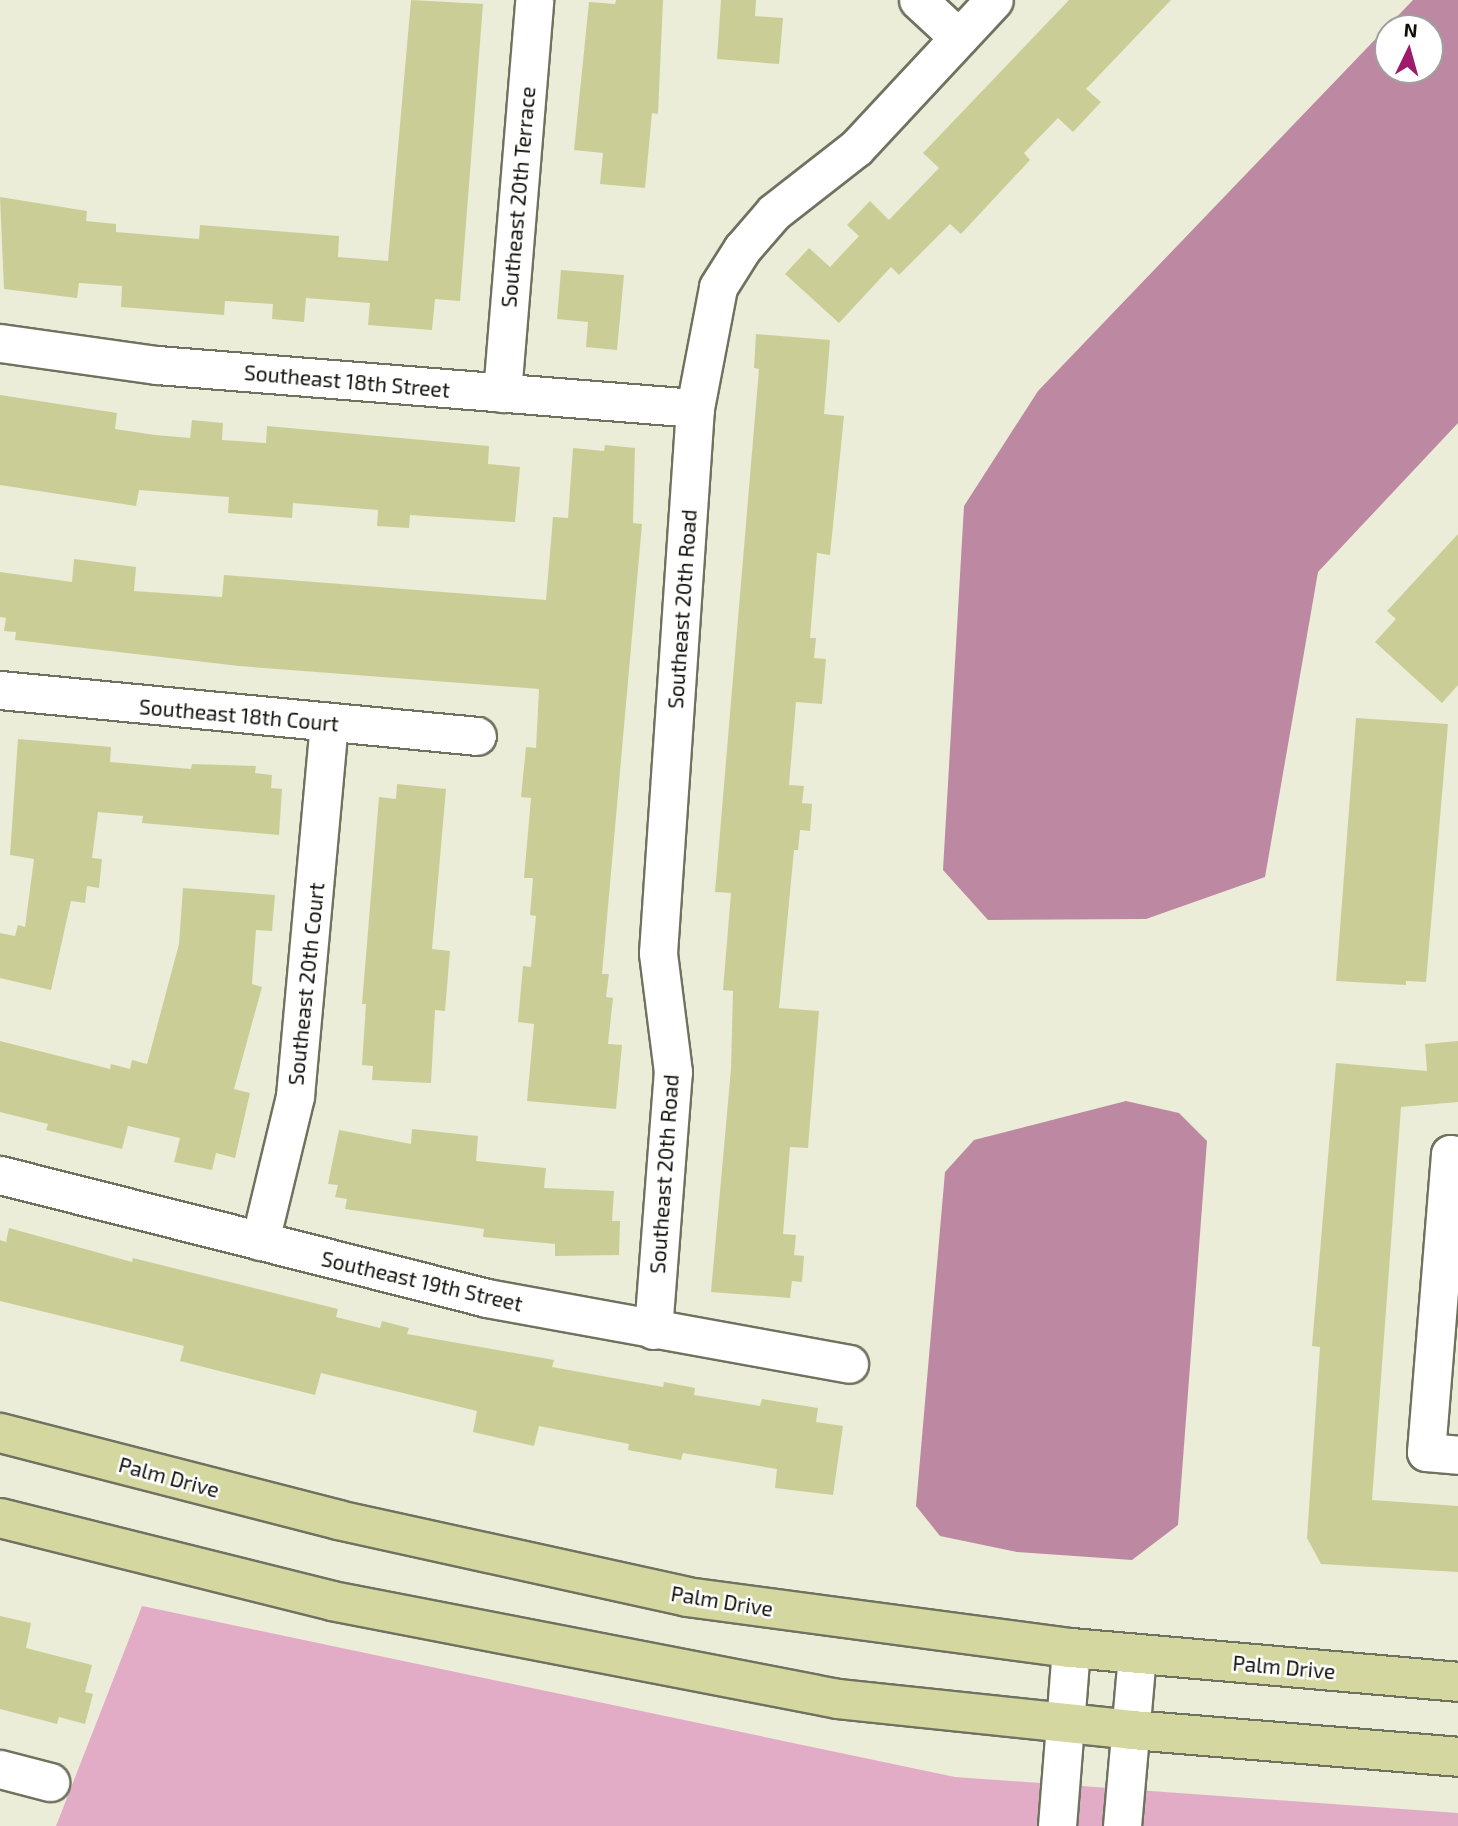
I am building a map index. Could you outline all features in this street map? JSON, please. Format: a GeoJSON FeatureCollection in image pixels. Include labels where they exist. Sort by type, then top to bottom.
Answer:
{"type":"FeatureCollection","features":[{"type":"Feature","properties":{"kind":"main road","name":"Palm Drive"},"geometry":{"type":"LineString","coordinates":[[0,1433],[338,1520],[687,1597],[1071,1648],[1458,1682]]}},
{"type":"Feature","properties":{"kind":"main road"},"geometry":{"type":"LineString","coordinates":[[0,1518],[332,1601],[838,1699],[1132,1730],[1458,1757]]}},
{"type":"Feature","properties":{"kind":"street","name":"Southeast 20th Terrace"},"geometry":{"type":"LineString","coordinates":[[502,393],[534,0]]}},
{"type":"Feature","properties":{"kind":"street"},"geometry":{"type":"LineString","coordinates":[[918,0],[958,37]]}},
{"type":"Feature","properties":{"kind":"street","name":"Southeast 20th Road"},"geometry":{"type":"LineString","coordinates":[[653,1331],[673,1072],[658,953],[695,408],[718,287],[742,249],[774,212],[856,148],[994,0]]}},
{"type":"Feature","properties":{"kind":"street","name":"Southeast 18th Street"},"geometry":{"type":"LineString","coordinates":[[0,343],[157,365],[695,408]]}},
{"type":"Feature","properties":{"kind":"street","name":"Southeast 18th Court"},"geometry":{"type":"LineString","coordinates":[[0,691],[477,736]]}},
{"type":"Feature","properties":{"kind":"street","name":"Southeast 20th Court"},"geometry":{"type":"LineString","coordinates":[[260,1241],[295,1096],[329,724]]}},
{"type":"Feature","properties":{"kind":"street"},"geometry":{"type":"LineString","coordinates":[[1458,1155],[1450,1154],[1426,1452],[1458,1455]]}},
{"type":"Feature","properties":{"kind":"street","name":"Southeast 19th Street"},"geometry":{"type":"LineString","coordinates":[[0,1175],[487,1298],[653,1331],[849,1364]]}},
{"type":"Feature","properties":{"kind":"street"},"geometry":{"type":"LineString","coordinates":[[1057,1826],[1071,1648]]}},
{"type":"Feature","properties":{"kind":"street"},"geometry":{"type":"LineString","coordinates":[[1122,1826],[1137,1655]]}},
{"type":"Feature","properties":{"kind":"street"},"geometry":{"type":"LineString","coordinates":[[0,1769],[50,1782]]}},
{"type":"Feature","properties":{"kind":"shaded area"},"geometry":{"type":"Polygon","coordinates":[[[1413,0],[1458,0],[1458,423],[1318,572],[1265,877],[1146,919],[988,920],[943,870],[964,506],[1038,391],[1374,41],[1374,84],[1444,84],[1444,14],[1400,14],[1413,0]]]}},
{"type":"Feature","properties":{"kind":"shaded area"},"geometry":{"type":"Polygon","coordinates":[[[1126,1101],[1179,1113],[1207,1141],[1178,1525],[1132,1560],[1017,1552],[940,1536],[916,1506],[945,1172],[974,1140],[1126,1101]]]}},
{"type":"Feature","properties":{"kind":"shaded area"},"geometry":{"type":"Polygon","coordinates":[[[142,1606],[955,1777],[1458,1813],[1458,1826],[56,1826],[142,1606]]]}},
{"type":"Feature","properties":{"kind":"building"},"geometry":{"type":"Polygon","coordinates":[[[411,0],[483,4],[460,301],[435,299],[432,330],[368,325],[370,303],[306,298],[304,322],[272,319],[273,304],[225,301],[224,315],[121,307],[122,286],[79,283],[77,298],[4,289],[0,197],[87,211],[86,221],[116,224],[116,232],[199,239],[200,225],[339,236],[338,257],[388,261],[411,0]]]}},
{"type":"Feature","properties":{"kind":"building"},"geometry":{"type":"Polygon","coordinates":[[[616,0],[663,0],[658,114],[652,113],[645,188],[600,184],[603,153],[574,150],[589,2],[615,4],[616,0]]]}},
{"type":"Feature","properties":{"kind":"building"},"geometry":{"type":"Polygon","coordinates":[[[721,0],[756,0],[755,16],[783,18],[779,64],[717,59],[721,0]]]}},
{"type":"Feature","properties":{"kind":"building"},"geometry":{"type":"Polygon","coordinates":[[[1069,0],[1171,0],[1086,89],[1101,102],[1073,132],[1058,118],[1024,153],[1030,160],[961,234],[950,224],[899,275],[891,267],[839,323],[785,274],[809,248],[830,267],[859,236],[847,225],[870,201],[889,220],[939,168],[923,153],[1069,0]]]}},
{"type":"Feature","properties":{"kind":"building"},"geometry":{"type":"Polygon","coordinates":[[[561,270],[624,275],[617,350],[586,347],[588,322],[557,319],[561,270]]]}},
{"type":"Feature","properties":{"kind":"building"},"geometry":{"type":"Polygon","coordinates":[[[756,334],[830,340],[824,414],[844,416],[830,555],[817,553],[810,638],[816,638],[814,658],[826,659],[822,704],[796,702],[789,785],[804,786],[802,803],[812,804],[810,831],[800,830],[798,850],[794,850],[779,1008],[819,1011],[808,1148],[790,1147],[783,1234],[796,1235],[794,1255],[804,1256],[802,1282],[792,1281],[790,1298],[711,1292],[731,1069],[733,991],[723,990],[731,893],[715,892],[759,369],[754,368],[756,334]]]}},
{"type":"Feature","properties":{"kind":"building"},"geometry":{"type":"Polygon","coordinates":[[[0,395],[117,413],[115,429],[155,435],[190,438],[192,420],[223,423],[222,440],[266,443],[267,426],[489,446],[488,464],[520,467],[515,522],[410,515],[409,528],[377,526],[378,510],[293,503],[292,518],[228,513],[229,497],[139,490],[136,506],[0,485],[0,395]]]}},
{"type":"Feature","properties":{"kind":"building"},"geometry":{"type":"Polygon","coordinates":[[[605,445],[635,448],[633,523],[642,524],[602,974],[609,974],[606,997],[613,998],[608,1044],[622,1045],[616,1109],[527,1101],[534,1024],[518,1022],[523,966],[531,967],[536,916],[530,915],[533,878],[524,878],[531,798],[521,797],[526,747],[536,748],[539,689],[239,666],[15,640],[16,632],[4,631],[6,618],[0,617],[0,572],[72,582],[74,559],[136,567],[134,591],[222,597],[224,575],[546,600],[553,517],[568,518],[573,448],[604,451],[605,445]]]}},
{"type":"Feature","properties":{"kind":"building"},"geometry":{"type":"Polygon","coordinates":[[[1458,534],[1458,685],[1442,703],[1375,642],[1396,619],[1387,611],[1458,534]]]}},
{"type":"Feature","properties":{"kind":"building"},"geometry":{"type":"Polygon","coordinates":[[[1356,718],[1448,724],[1426,982],[1406,981],[1406,985],[1336,981],[1356,718]]]}},
{"type":"Feature","properties":{"kind":"building"},"geometry":{"type":"Polygon","coordinates":[[[18,739],[111,747],[110,762],[191,769],[192,764],[256,766],[255,773],[272,775],[271,788],[282,789],[279,835],[142,823],[143,816],[98,812],[92,858],[102,859],[99,888],[87,886],[85,903],[71,901],[51,990],[0,978],[0,933],[15,936],[18,925],[25,927],[34,859],[10,855],[18,739]]]}},
{"type":"Feature","properties":{"kind":"building"},"geometry":{"type":"Polygon","coordinates":[[[397,784],[446,789],[432,949],[450,951],[445,1011],[435,1010],[431,1083],[372,1080],[373,1066],[362,1065],[366,1004],[362,1004],[379,797],[396,799],[397,784]]]}},
{"type":"Feature","properties":{"kind":"building"},"geometry":{"type":"Polygon","coordinates":[[[183,888],[275,895],[272,931],[256,930],[252,984],[262,987],[234,1089],[250,1093],[235,1158],[216,1153],[212,1170],[174,1162],[180,1138],[128,1126],[122,1149],[46,1130],[48,1124],[0,1112],[0,1041],[110,1069],[111,1064],[130,1069],[132,1060],[147,1064],[179,944],[183,888]]]}},
{"type":"Feature","properties":{"kind":"building"},"geometry":{"type":"Polygon","coordinates":[[[1458,1041],[1458,1102],[1401,1107],[1372,1500],[1458,1506],[1458,1572],[1321,1564],[1307,1538],[1320,1347],[1312,1346],[1336,1063],[1427,1071],[1425,1044],[1458,1041]]]}},
{"type":"Feature","properties":{"kind":"building"},"geometry":{"type":"Polygon","coordinates":[[[412,1129],[478,1136],[476,1161],[546,1168],[544,1188],[614,1191],[612,1221],[620,1221],[619,1255],[555,1256],[555,1244],[483,1237],[484,1229],[345,1209],[347,1199],[335,1197],[338,1185],[328,1184],[339,1130],[411,1144],[412,1129]]]}},
{"type":"Feature","properties":{"kind":"building"},"geometry":{"type":"Polygon","coordinates":[[[9,1228],[132,1262],[133,1258],[338,1309],[336,1317],[380,1328],[382,1321],[409,1328],[407,1334],[554,1360],[552,1367],[663,1387],[664,1382],[695,1388],[694,1395],[760,1406],[762,1399],[818,1408],[816,1422],[843,1426],[833,1495],[775,1488],[777,1469],[683,1453],[681,1460],[628,1450],[629,1444],[539,1426],[534,1446],[473,1432],[477,1411],[321,1373],[315,1395],[180,1361],[184,1346],[0,1301],[0,1240],[6,1242],[9,1228]]]}},
{"type":"Feature","properties":{"kind":"building"},"geometry":{"type":"Polygon","coordinates":[[[0,1616],[31,1623],[26,1648],[92,1665],[85,1692],[93,1694],[85,1724],[59,1717],[57,1724],[0,1709],[0,1616]]]}}]}
